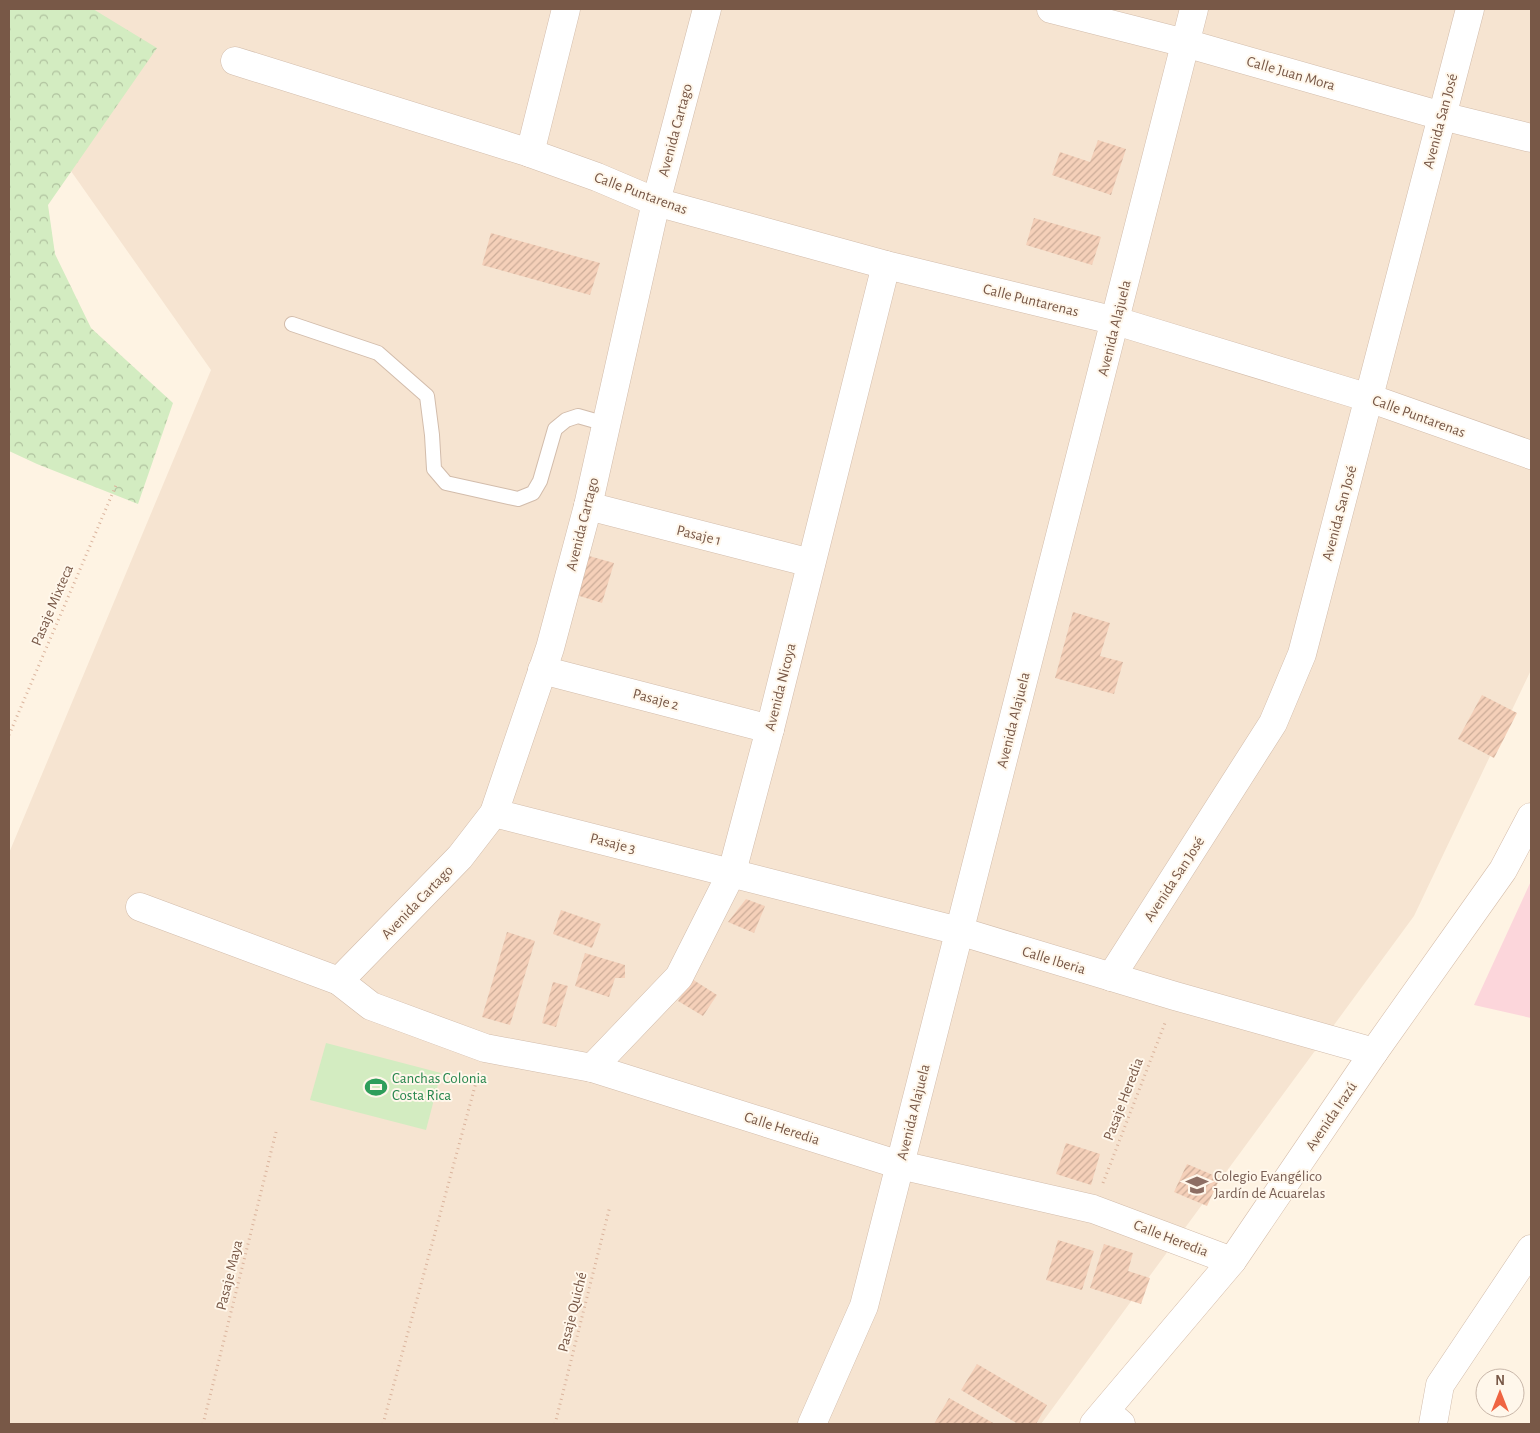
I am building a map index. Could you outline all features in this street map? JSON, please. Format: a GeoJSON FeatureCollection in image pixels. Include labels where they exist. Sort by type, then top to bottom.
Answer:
{"type":"FeatureCollection","features":[{"type":"Feature","properties":{"kind":"street"},"geometry":{"type":"LineString","coordinates":[[530,153],[566,9]]}},
{"type":"Feature","properties":{"kind":"street","name":"Avenida Cartago"},"geometry":{"type":"LineString","coordinates":[[339,981],[460,857],[494,813],[550,648],[588,506],[656,202],[707,9]]}},
{"type":"Feature","properties":{"kind":"street","name":"Calle Juan Mora"},"geometry":{"type":"LineString","coordinates":[[1051,9],[1185,43],[1442,116],[1531,138]]}},
{"type":"Feature","properties":{"kind":"street","name":"Avenida Alajuela"},"geometry":{"type":"LineString","coordinates":[[812,1424],[864,1306],[1194,9]]}},
{"type":"Feature","properties":{"kind":"street","name":"Avenida San José"},"geometry":{"type":"LineString","coordinates":[[1111,977],[1273,723],[1302,654],[1470,9]]}},
{"type":"Feature","properties":{"kind":"street","name":"Calle Puntarenas"},"geometry":{"type":"LineString","coordinates":[[235,61],[530,153],[597,177],[656,202],[886,265],[1116,321],[1369,398],[1531,455]]}},
{"type":"Feature","properties":{"kind":"street","name":"Avenida Nicoya"},"geometry":{"type":"LineString","coordinates":[[592,1068],[679,976],[732,872],[770,729],[886,265]]}},
{"type":"Feature","properties":{"kind":"street","name":"Pasaje 1"},"geometry":{"type":"LineString","coordinates":[[588,506],[811,563]]}},
{"type":"Feature","properties":{"kind":"street","name":"Pasaje 2"},"geometry":{"type":"LineString","coordinates":[[542,670],[770,729]]}},
{"type":"Feature","properties":{"kind":"street","name":"Pasaje 3"},"geometry":{"type":"LineString","coordinates":[[494,813],[732,872]]}},
{"type":"Feature","properties":{"kind":"street","name":"Avenida Irazú"},"geometry":{"type":"LineString","coordinates":[[1107,1420],[1232,1262],[1374,1052],[1502,870],[1531,817]]}},
{"type":"Feature","properties":{"kind":"street","name":"Calle Iberia"},"geometry":{"type":"LineString","coordinates":[[732,872],[959,931],[1175,996],[1374,1052]]}},
{"type":"Feature","properties":{"kind":"street","name":"Calle Heredia"},"geometry":{"type":"LineString","coordinates":[[140,907],[339,981],[371,1006],[485,1048],[592,1068],[900,1165],[1093,1209],[1232,1262]]}},
{"type":"Feature","properties":{"kind":"street"},"geometry":{"type":"LineString","coordinates":[[1433,1424],[1440,1386],[1531,1249]]}},
{"type":"Feature","properties":{"kind":"lane"},"geometry":{"type":"LineString","coordinates":[[292,324],[378,353],[427,396],[434,469],[446,482],[518,499],[533,493],[540,481],[555,429],[566,420],[578,416],[606,424]]}},
{"type":"Feature","properties":{"kind":"path","name":"Pasaje Mixteca"},"geometry":{"type":"LineString","coordinates":[[9,735],[117,483]]}},
{"type":"Feature","properties":{"kind":"path","name":"Pasaje Heredia"},"geometry":{"type":"LineString","coordinates":[[1093,1209],[1175,996]]}},
{"type":"Feature","properties":{"kind":"path"},"geometry":{"type":"LineString","coordinates":[[383,1424],[485,1048]]}},
{"type":"Feature","properties":{"kind":"path","name":"Pasaje Maya"},"geometry":{"type":"LineString","coordinates":[[203,1424],[276,1132]]}},
{"type":"Feature","properties":{"kind":"path","name":"Pasaje Quiché"},"geometry":{"type":"LineString","coordinates":[[555,1424],[610,1206]]}},
{"type":"Feature","properties":{"kind":"shaded area"},"geometry":{"type":"Polygon","coordinates":[[[9,9],[1531,9],[1531,670],[1414,916],[1041,1424],[9,1424],[9,853],[211,370],[9,83],[9,9]]]}},
{"type":"Feature","properties":{"kind":"shaded area"},"geometry":{"type":"Polygon","coordinates":[[[1531,881],[1531,1018],[1474,1005],[1531,881]]]}},
{"type":"Feature","properties":{"kind":"green space"},"geometry":{"type":"Polygon","coordinates":[[[9,9],[93,9],[157,48],[48,205],[55,254],[91,328],[173,403],[138,504],[9,451],[9,9]]]}},
{"type":"Feature","properties":{"kind":"green space","name":"Canchas Colonia Costa Rica"},"geometry":{"type":"Polygon","coordinates":[[[326,1043],[441,1073],[426,1130],[310,1100],[326,1043]]]}},
{"type":"Feature","properties":{"kind":"building"},"geometry":{"type":"Polygon","coordinates":[[[1098,140],[1126,149],[1111,195],[1052,175],[1060,152],[1090,162],[1098,140]]]}},
{"type":"Feature","properties":{"kind":"building"},"geometry":{"type":"Polygon","coordinates":[[[1034,218],[1101,237],[1092,265],[1026,245],[1034,218]]]}},
{"type":"Feature","properties":{"kind":"building"},"geometry":{"type":"Polygon","coordinates":[[[491,233],[600,263],[590,295],[482,265],[491,233]]]}},
{"type":"Feature","properties":{"kind":"building"},"geometry":{"type":"Polygon","coordinates":[[[582,554],[614,563],[602,603],[570,593],[582,554]]]}},
{"type":"Feature","properties":{"kind":"building"},"geometry":{"type":"Polygon","coordinates":[[[1073,612],[1110,623],[1100,656],[1123,662],[1114,694],[1055,678],[1073,612]]]}},
{"type":"Feature","properties":{"kind":"building"},"geometry":{"type":"Polygon","coordinates":[[[1482,695],[1517,713],[1494,758],[1458,739],[1482,695]]]}},
{"type":"Feature","properties":{"kind":"building"},"geometry":{"type":"Polygon","coordinates":[[[746,899],[765,906],[754,933],[728,922],[746,899]]]}},
{"type":"Feature","properties":{"kind":"building"},"geometry":{"type":"Polygon","coordinates":[[[561,910],[601,924],[592,948],[553,934],[561,910]]]}},
{"type":"Feature","properties":{"kind":"building"},"geometry":{"type":"Polygon","coordinates":[[[507,932],[535,941],[510,1025],[482,1017],[507,932]]]}},
{"type":"Feature","properties":{"kind":"building"},"geometry":{"type":"Polygon","coordinates":[[[585,953],[625,965],[625,978],[615,978],[609,997],[575,986],[585,953]]]}},
{"type":"Feature","properties":{"kind":"building"},"geometry":{"type":"Polygon","coordinates":[[[692,979],[717,995],[703,1016],[678,1001],[692,979]]]}},
{"type":"Feature","properties":{"kind":"building"},"geometry":{"type":"Polygon","coordinates":[[[553,982],[568,986],[556,1027],[542,1023],[553,982]]]}},
{"type":"Feature","properties":{"kind":"building"},"geometry":{"type":"Polygon","coordinates":[[[1066,1143],[1100,1154],[1091,1185],[1056,1174],[1066,1143]]]}},
{"type":"Feature","properties":{"kind":"building","name":"Colegio Evangélico Jardín de Acuarelas"},"geometry":{"type":"Polygon","coordinates":[[[1187,1164],[1220,1178],[1207,1206],[1174,1192],[1187,1164]]]}},
{"type":"Feature","properties":{"kind":"building"},"geometry":{"type":"Polygon","coordinates":[[[1058,1240],[1094,1251],[1082,1290],[1046,1280],[1058,1240]]]}},
{"type":"Feature","properties":{"kind":"building"},"geometry":{"type":"Polygon","coordinates":[[[1104,1244],[1133,1253],[1128,1271],[1150,1278],[1141,1304],[1090,1288],[1104,1244]]]}},
{"type":"Feature","properties":{"kind":"building"},"geometry":{"type":"Polygon","coordinates":[[[977,1364],[1047,1405],[1036,1424],[1018,1424],[961,1390],[977,1364]]]}},
{"type":"Feature","properties":{"kind":"building"},"geometry":{"type":"Polygon","coordinates":[[[949,1398],[995,1424],[934,1424],[949,1398]]]}},
{"type":"Feature","properties":{"kind":"place","name":"Canchas Colonia Costa Rica"},"geometry":{"type":"Point","coordinates":[376,1087]}},
{"type":"Feature","properties":{"kind":"place","name":"Colegio Evangélico Jardín de Acuarelas"},"geometry":{"type":"Point","coordinates":[1197,1185]}}]}
